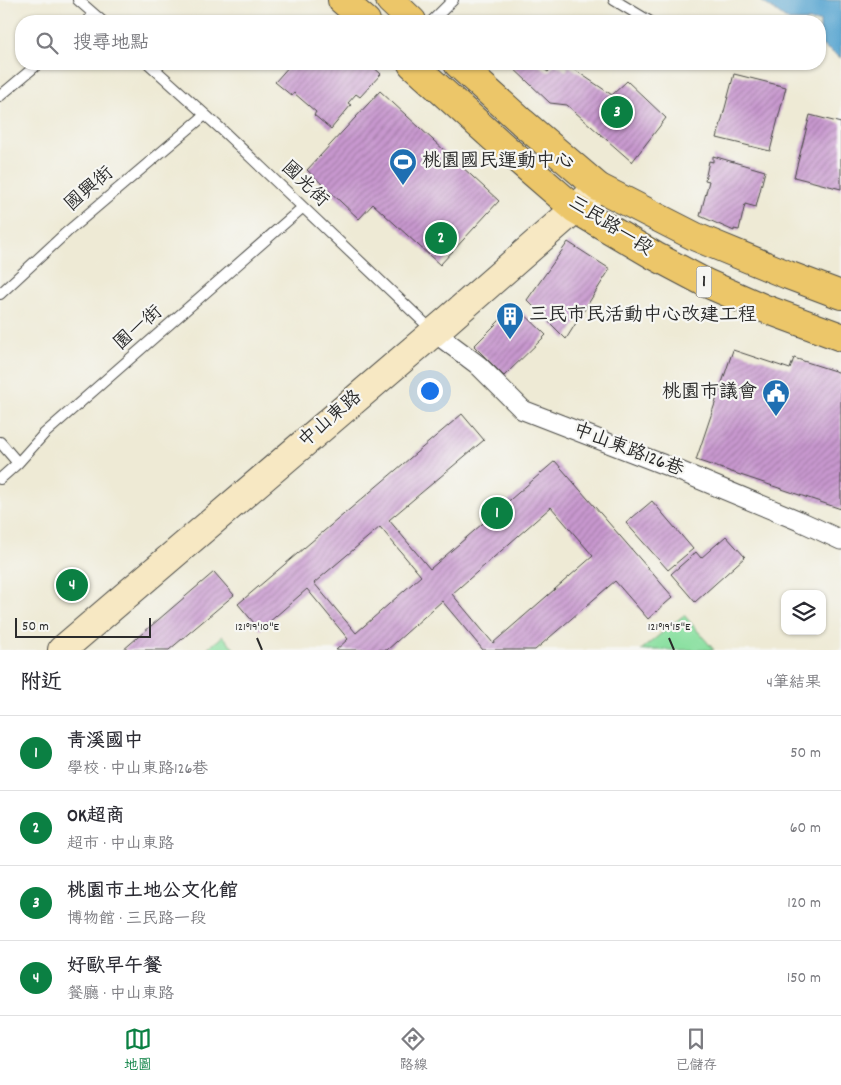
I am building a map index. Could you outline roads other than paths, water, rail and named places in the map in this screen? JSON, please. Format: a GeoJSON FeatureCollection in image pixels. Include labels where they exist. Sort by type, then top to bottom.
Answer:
{"type":"FeatureCollection","features":[{"type":"Feature","properties":{"kind":"main road"},"geometry":{"type":"LineString","coordinates":[[342,0],[359,15]]}},
{"type":"Feature","properties":{"kind":"main road"},"geometry":{"type":"LineString","coordinates":[[390,0],[406,15]]}},
{"type":"Feature","properties":{"kind":"main road","name":"三民路一段"},"geometry":{"type":"LineString","coordinates":[[419,70],[575,209],[654,256],[706,283],[763,308],[841,337]]}},
{"type":"Feature","properties":{"kind":"main road","name":"三民路一段"},"geometry":{"type":"LineString","coordinates":[[465,70],[598,187],[696,236],[788,276],[841,295]]}},
{"type":"Feature","properties":{"kind":"street","name":"中山東路"},"geometry":{"type":"LineString","coordinates":[[62,650],[434,332],[598,187]]}},
{"type":"Feature","properties":{"kind":"street","name":"中山東路126巷"},"geometry":{"type":"LineString","coordinates":[[434,332],[478,365],[522,410],[670,467],[841,540]]}},
{"type":"Feature","properties":{"kind":"lane"},"geometry":{"type":"LineString","coordinates":[[78,0],[91,15]]}},
{"type":"Feature","properties":{"kind":"lane"},"geometry":{"type":"LineString","coordinates":[[438,15],[453,0]]}},
{"type":"Feature","properties":{"kind":"lane"},"geometry":{"type":"LineString","coordinates":[[614,0],[639,15]]}},
{"type":"Feature","properties":{"kind":"lane"},"geometry":{"type":"LineString","coordinates":[[0,96],[31,70]]}},
{"type":"Feature","properties":{"kind":"lane","name":"國光街"},"geometry":{"type":"LineString","coordinates":[[156,70],[434,332]]}},
{"type":"Feature","properties":{"kind":"lane","name":"國興街"},"geometry":{"type":"LineString","coordinates":[[0,294],[67,232],[205,115]]}},
{"type":"Feature","properties":{"kind":"lane","name":"園一街"},"geometry":{"type":"LineString","coordinates":[[0,479],[44,434],[302,208]]}},
{"type":"Feature","properties":{"kind":"lane"},"geometry":{"type":"LineString","coordinates":[[0,442],[18,462]]}},
{"type":"Feature","properties":{"kind":"water"},"geometry":{"type":"Polygon","coordinates":[[[760,0],[841,0],[841,58],[826,48],[826,15],[781,15],[760,0]]]}},
{"type":"Feature","properties":{"kind":"place","name":"桃園市土地公文化館"},"geometry":{"type":"Point","coordinates":[617,112]}},
{"type":"Feature","properties":{"kind":"place","name":"桃園國民運動中心"},"geometry":{"type":"Point","coordinates":[403,186]}},
{"type":"Feature","properties":{"kind":"place","name":"OK超商"},"geometry":{"type":"Point","coordinates":[441,238]}},
{"type":"Feature","properties":{"kind":"place","name":"三民市民活動中心改建工程"},"geometry":{"type":"Point","coordinates":[510,340]}},
{"type":"Feature","properties":{"kind":"place","name":"桃園市議會"},"geometry":{"type":"Point","coordinates":[776,417]}},
{"type":"Feature","properties":{"kind":"place","name":"青溪國中"},"geometry":{"type":"Point","coordinates":[497,513]}},
{"type":"Feature","properties":{"kind":"place","name":"好歐早午餐"},"geometry":{"type":"Point","coordinates":[72,585]}}]}
